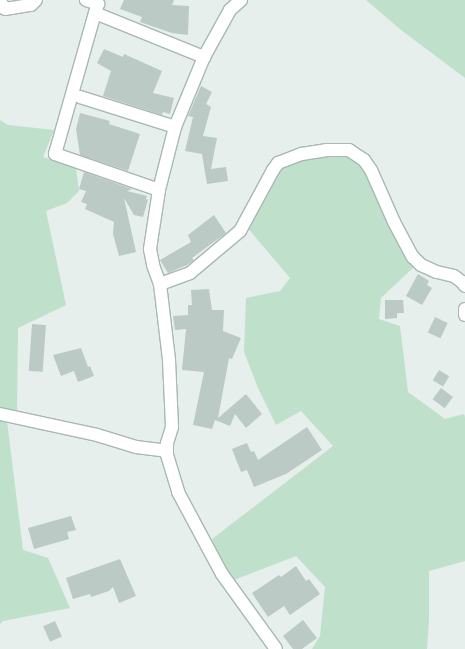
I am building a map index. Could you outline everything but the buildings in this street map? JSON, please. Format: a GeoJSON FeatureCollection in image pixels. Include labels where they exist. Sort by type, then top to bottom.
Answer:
{"type":"FeatureCollection","features":[{"type":"Feature","properties":{"kind":"street"},"geometry":{"type":"LineString","coordinates":[[0,1],[5,9],[31,5],[36,0]]}},
{"type":"Feature","properties":{"kind":"street"},"geometry":{"type":"LineString","coordinates":[[86,0],[98,4],[55,154],[159,190]]}},
{"type":"Feature","properties":{"kind":"street"},"geometry":{"type":"LineString","coordinates":[[241,0],[230,10],[204,57],[175,127],[159,190],[150,249],[153,265],[160,284],[170,367],[172,427],[167,443],[167,451],[178,492],[222,574],[276,649]]}},
{"type":"Feature","properties":{"kind":"street"},"geometry":{"type":"LineString","coordinates":[[95,13],[204,57]]}},
{"type":"Feature","properties":{"kind":"street"},"geometry":{"type":"LineString","coordinates":[[80,97],[175,127]]}},
{"type":"Feature","properties":{"kind":"street"},"geometry":{"type":"LineString","coordinates":[[160,284],[190,273],[240,231],[278,163],[302,154],[326,150],[349,150],[364,160],[374,176],[394,222],[413,258],[421,265],[437,272],[454,276],[465,286]]}},
{"type":"Feature","properties":{"kind":"street"},"geometry":{"type":"LineString","coordinates":[[465,309],[465,315]]}},
{"type":"Feature","properties":{"kind":"street"},"geometry":{"type":"LineString","coordinates":[[0,414],[97,435],[136,447],[167,451]]}},
{"type":"Feature","properties":{"kind":"green space"},"geometry":{"type":"Polygon","coordinates":[[[366,0],[465,0],[465,78],[401,30],[366,0]]]}},
{"type":"Feature","properties":{"kind":"green space"},"geometry":{"type":"Polygon","coordinates":[[[0,120],[8,125],[54,130],[43,157],[76,168],[79,191],[67,203],[46,211],[66,305],[18,328],[17,413],[0,410],[0,120]]]}},
{"type":"Feature","properties":{"kind":"green space"},"geometry":{"type":"Polygon","coordinates":[[[338,151],[361,161],[417,264],[381,298],[379,319],[400,326],[408,392],[445,419],[464,414],[465,417],[465,561],[429,571],[429,620],[427,649],[312,649],[320,636],[325,587],[296,556],[231,581],[212,539],[333,446],[301,411],[276,425],[258,388],[244,352],[246,298],[280,291],[290,278],[246,226],[283,164],[338,151]]]}},
{"type":"Feature","properties":{"kind":"green space"},"geometry":{"type":"Polygon","coordinates":[[[0,420],[7,421],[23,550],[48,558],[70,608],[3,621],[0,624],[0,420]]]}}]}
